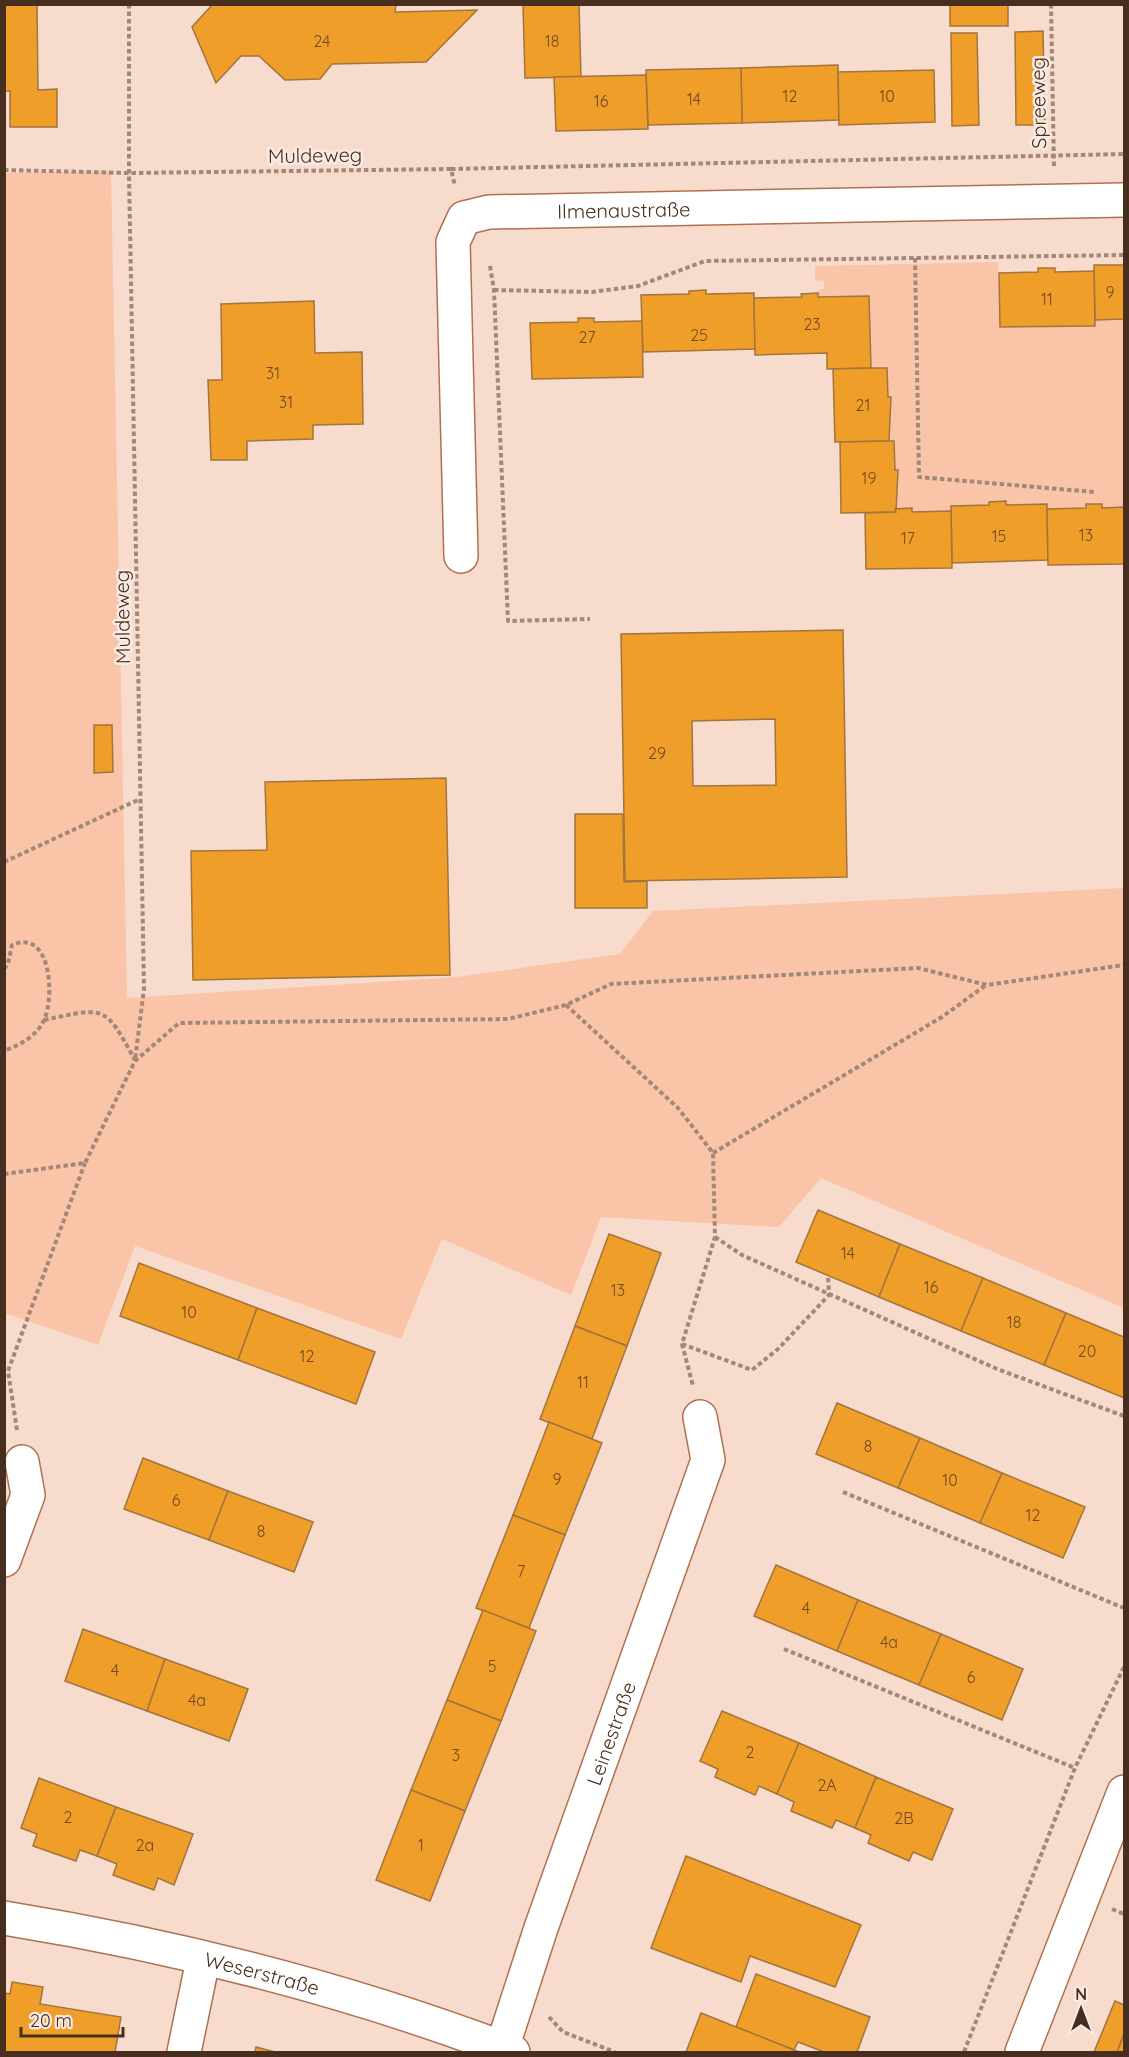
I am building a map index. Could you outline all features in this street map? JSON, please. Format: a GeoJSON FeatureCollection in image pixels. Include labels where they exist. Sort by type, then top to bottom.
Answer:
{"type":"FeatureCollection","features":[{"type":"Feature","properties":{"kind":"street","name":"Ilmenaustraße"},"geometry":{"type":"LineString","coordinates":[[464,218],[489,212],[1125,200]]}},
{"type":"Feature","properties":{"kind":"street"},"geometry":{"type":"LineString","coordinates":[[461,556],[453,242],[464,218]]}},
{"type":"Feature","properties":{"kind":"street","name":"Leinestraße"},"geometry":{"type":"LineString","coordinates":[[508,2050],[516,2006],[541,1928],[708,1460],[700,1417]]}},
{"type":"Feature","properties":{"kind":"street"},"geometry":{"type":"LineString","coordinates":[[4,1560],[28,1495],[22,1462]]}},
{"type":"Feature","properties":{"kind":"street"},"geometry":{"type":"LineString","coordinates":[[1022,2052],[1125,1792]]}},
{"type":"Feature","properties":{"kind":"street","name":"Weserstraße"},"geometry":{"type":"LineString","coordinates":[[4,1918],[130,1942],[295,1982],[392,2010],[508,2050]]}},
{"type":"Feature","properties":{"kind":"street"},"geometry":{"type":"LineString","coordinates":[[184,2052],[203,1960]]}},
{"type":"Feature","properties":{"kind":"path","name":"Muldeweg"},"geometry":{"type":"LineString","coordinates":[[129,4],[129,173],[144,989],[135,1060]]}},
{"type":"Feature","properties":{"kind":"path","name":"Spreeweg"},"geometry":{"type":"LineString","coordinates":[[1051,4],[1055,201]]}},
{"type":"Feature","properties":{"kind":"path","name":"Muldeweg"},"geometry":{"type":"LineString","coordinates":[[4,170],[129,173],[451,169],[1125,154]]}},
{"type":"Feature","properties":{"kind":"path"},"geometry":{"type":"LineString","coordinates":[[451,169],[464,218]]}},
{"type":"Feature","properties":{"kind":"path"},"geometry":{"type":"LineString","coordinates":[[494,290],[592,292],[638,286],[705,261],[1125,255]]}},
{"type":"Feature","properties":{"kind":"path"},"geometry":{"type":"LineString","coordinates":[[915,258],[919,477],[1094,492]]}},
{"type":"Feature","properties":{"kind":"path"},"geometry":{"type":"LineString","coordinates":[[490,262],[494,290],[508,621],[590,619]]}},
{"type":"Feature","properties":{"kind":"path"},"geometry":{"type":"LineString","coordinates":[[4,862],[140,799]]}},
{"type":"Feature","properties":{"kind":"path"},"geometry":{"type":"LineString","coordinates":[[4,969],[8,964],[12,945],[21,941],[32,942],[41,951],[49,979],[49,1002],[44,1020],[24,1043],[4,1051]]}},
{"type":"Feature","properties":{"kind":"path"},"geometry":{"type":"LineString","coordinates":[[22,1462],[8,1371],[85,1163],[135,1060],[179,1023],[508,1019],[566,1005],[611,984],[918,968],[987,985],[1125,965]]}},
{"type":"Feature","properties":{"kind":"path"},"geometry":{"type":"LineString","coordinates":[[713,1153],[942,1017],[987,985]]}},
{"type":"Feature","properties":{"kind":"path"},"geometry":{"type":"LineString","coordinates":[[566,1005],[678,1108],[713,1153],[715,1238],[682,1344],[700,1417]]}},
{"type":"Feature","properties":{"kind":"path"},"geometry":{"type":"LineString","coordinates":[[44,1020],[91,1010],[113,1020],[135,1060]]}},
{"type":"Feature","properties":{"kind":"path"},"geometry":{"type":"LineString","coordinates":[[4,1174],[85,1163]]}},
{"type":"Feature","properties":{"kind":"path"},"geometry":{"type":"LineString","coordinates":[[715,1238],[742,1255],[997,1369],[1125,1416]]}},
{"type":"Feature","properties":{"kind":"path"},"geometry":{"type":"LineString","coordinates":[[682,1344],[752,1370],[778,1349],[829,1294],[828,1276]]}},
{"type":"Feature","properties":{"kind":"path"},"geometry":{"type":"LineString","coordinates":[[843,1492],[1125,1608]]}},
{"type":"Feature","properties":{"kind":"path"},"geometry":{"type":"LineString","coordinates":[[784,1649],[1075,1768]]}},
{"type":"Feature","properties":{"kind":"path"},"geometry":{"type":"LineString","coordinates":[[964,2052],[1075,1768],[1125,1667]]}},
{"type":"Feature","properties":{"kind":"path"},"geometry":{"type":"LineString","coordinates":[[516,2006],[547,2015],[563,2032],[615,2052]]}},
{"type":"Feature","properties":{"kind":"shaded area"},"geometry":{"type":"Polygon","coordinates":[[[111,171],[127,998],[457,977],[620,954],[653,911],[1124,888],[1124,1308],[821,1178],[779,1227],[601,1217],[571,1295],[442,1239],[401,1339],[135,1246],[98,1345],[5,1313],[5,173],[111,171]]]}},
{"type":"Feature","properties":{"kind":"shaded area"},"geometry":{"type":"Polygon","coordinates":[[[998,262],[1000,327],[1095,326],[1095,320],[1124,319],[1124,507],[1102,508],[1102,504],[1086,504],[1086,508],[1047,509],[1046,504],[1006,505],[1006,501],[990,502],[989,505],[951,506],[951,511],[912,512],[912,508],[895,509],[898,470],[895,470],[894,441],[889,441],[891,397],[888,397],[887,368],[871,368],[869,296],[818,297],[818,290],[824,289],[824,280],[815,281],[815,266],[998,262]]]}},
{"type":"Feature","properties":{"kind":"building"},"geometry":{"type":"Polygon","coordinates":[[[4,4],[37,4],[38,90],[57,89],[57,127],[10,127],[10,91],[4,91],[4,4]]]}},
{"type":"Feature","properties":{"kind":"building"},"geometry":{"type":"Polygon","coordinates":[[[213,4],[396,4],[395,12],[477,10],[426,62],[332,64],[320,79],[285,80],[259,56],[241,56],[216,83],[192,27],[213,4]]]}},
{"type":"Feature","properties":{"kind":"building"},"geometry":{"type":"Polygon","coordinates":[[[523,4],[579,4],[581,77],[525,78],[523,4]]]}},
{"type":"Feature","properties":{"kind":"building"},"geometry":{"type":"Polygon","coordinates":[[[950,4],[1008,4],[1008,26],[950,26],[950,4]]]}},
{"type":"Feature","properties":{"kind":"building"},"geometry":{"type":"Polygon","coordinates":[[[1043,31],[1045,125],[1016,125],[1015,32],[1043,31]]]}},
{"type":"Feature","properties":{"kind":"building"},"geometry":{"type":"Polygon","coordinates":[[[951,33],[977,33],[979,125],[952,126],[951,33]]]}},
{"type":"Feature","properties":{"kind":"building"},"geometry":{"type":"Polygon","coordinates":[[[838,65],[839,120],[742,123],[741,68],[838,65]]]}},
{"type":"Feature","properties":{"kind":"building"},"geometry":{"type":"Polygon","coordinates":[[[741,68],[742,123],[648,125],[646,70],[741,68]]]}},
{"type":"Feature","properties":{"kind":"building"},"geometry":{"type":"Polygon","coordinates":[[[934,70],[935,122],[839,125],[838,72],[934,70]]]}},
{"type":"Feature","properties":{"kind":"building"},"geometry":{"type":"Polygon","coordinates":[[[646,75],[648,129],[556,131],[554,77],[646,75]]]}},
{"type":"Feature","properties":{"kind":"building"},"geometry":{"type":"Polygon","coordinates":[[[1094,265],[1124,265],[1124,319],[1095,320],[1094,265]]]}},
{"type":"Feature","properties":{"kind":"building"},"geometry":{"type":"Polygon","coordinates":[[[1038,268],[1055,268],[1055,272],[1094,271],[1095,326],[1000,327],[999,273],[1038,272],[1038,268]]]}},
{"type":"Feature","properties":{"kind":"building"},"geometry":{"type":"Polygon","coordinates":[[[706,290],[706,294],[754,293],[755,349],[643,352],[641,295],[689,294],[689,291],[706,290]]]}},
{"type":"Feature","properties":{"kind":"building"},"geometry":{"type":"Polygon","coordinates":[[[818,293],[818,297],[869,296],[871,368],[827,369],[827,353],[755,355],[754,298],[802,297],[801,294],[818,293]]]}},
{"type":"Feature","properties":{"kind":"building"},"geometry":{"type":"Polygon","coordinates":[[[314,301],[315,353],[362,352],[363,424],[313,425],[313,439],[247,441],[247,460],[211,460],[208,380],[222,380],[221,304],[314,301]]]}},
{"type":"Feature","properties":{"kind":"building"},"geometry":{"type":"Polygon","coordinates":[[[578,318],[594,318],[594,322],[642,321],[643,377],[532,379],[530,323],[578,322],[578,318]]]}},
{"type":"Feature","properties":{"kind":"building"},"geometry":{"type":"Polygon","coordinates":[[[887,368],[888,397],[891,397],[889,441],[835,442],[833,369],[887,368]]]}},
{"type":"Feature","properties":{"kind":"building"},"geometry":{"type":"Polygon","coordinates":[[[894,441],[895,470],[898,470],[896,512],[841,513],[840,442],[894,441]]]}},
{"type":"Feature","properties":{"kind":"building"},"geometry":{"type":"Polygon","coordinates":[[[1006,501],[1006,505],[1047,504],[1048,560],[952,563],[951,506],[989,505],[989,502],[1006,501]]]}},
{"type":"Feature","properties":{"kind":"building"},"geometry":{"type":"Polygon","coordinates":[[[1086,504],[1102,504],[1102,508],[1124,507],[1124,564],[1048,565],[1047,509],[1086,508],[1086,504]]]}},
{"type":"Feature","properties":{"kind":"building"},"geometry":{"type":"Polygon","coordinates":[[[912,508],[912,512],[951,511],[952,568],[866,569],[865,513],[896,512],[895,509],[912,508]]]}},
{"type":"Feature","properties":{"kind":"building"},"geometry":{"type":"Polygon","coordinates":[[[843,630],[847,877],[625,881],[621,634],[843,630]],[[775,719],[692,721],[693,786],[776,785],[775,719]]]}},
{"type":"Feature","properties":{"kind":"building"},"geometry":{"type":"Polygon","coordinates":[[[94,725],[112,725],[113,772],[94,773],[94,725]]]}},
{"type":"Feature","properties":{"kind":"building"},"geometry":{"type":"Polygon","coordinates":[[[446,778],[450,975],[193,980],[191,851],[267,850],[265,782],[446,778]]]}},
{"type":"Feature","properties":{"kind":"building"},"geometry":{"type":"Polygon","coordinates":[[[575,814],[623,814],[624,882],[647,881],[647,908],[575,908],[575,814]]]}},
{"type":"Feature","properties":{"kind":"building"},"geometry":{"type":"Polygon","coordinates":[[[818,1210],[900,1244],[879,1297],[796,1262],[818,1210]]]}},
{"type":"Feature","properties":{"kind":"building"},"geometry":{"type":"Polygon","coordinates":[[[609,1234],[661,1253],[627,1346],[575,1326],[609,1234]]]}},
{"type":"Feature","properties":{"kind":"building"},"geometry":{"type":"Polygon","coordinates":[[[900,1244],[983,1278],[961,1331],[879,1297],[900,1244]]]}},
{"type":"Feature","properties":{"kind":"building"},"geometry":{"type":"Polygon","coordinates":[[[139,1263],[257,1308],[238,1360],[120,1316],[139,1263]]]}},
{"type":"Feature","properties":{"kind":"building"},"geometry":{"type":"Polygon","coordinates":[[[983,1278],[1066,1313],[1044,1365],[961,1331],[983,1278]]]}},
{"type":"Feature","properties":{"kind":"building"},"geometry":{"type":"Polygon","coordinates":[[[257,1308],[375,1352],[356,1404],[238,1360],[257,1308]]]}},
{"type":"Feature","properties":{"kind":"building"},"geometry":{"type":"Polygon","coordinates":[[[1066,1313],[1124,1337],[1124,1398],[1044,1365],[1066,1313]]]}},
{"type":"Feature","properties":{"kind":"building"},"geometry":{"type":"Polygon","coordinates":[[[575,1326],[627,1346],[592,1439],[540,1419],[575,1326]]]}},
{"type":"Feature","properties":{"kind":"building"},"geometry":{"type":"Polygon","coordinates":[[[837,1403],[920,1438],[898,1488],[816,1454],[837,1403]]]}},
{"type":"Feature","properties":{"kind":"building"},"geometry":{"type":"Polygon","coordinates":[[[549,1422],[602,1443],[565,1535],[513,1515],[549,1422]]]}},
{"type":"Feature","properties":{"kind":"building"},"geometry":{"type":"Polygon","coordinates":[[[920,1438],[1002,1473],[980,1523],[898,1488],[920,1438]]]}},
{"type":"Feature","properties":{"kind":"building"},"geometry":{"type":"Polygon","coordinates":[[[143,1458],[228,1491],[209,1540],[124,1509],[143,1458]]]}},
{"type":"Feature","properties":{"kind":"building"},"geometry":{"type":"Polygon","coordinates":[[[1002,1473],[1085,1507],[1063,1558],[980,1523],[1002,1473]]]}},
{"type":"Feature","properties":{"kind":"building"},"geometry":{"type":"Polygon","coordinates":[[[228,1491],[313,1522],[294,1572],[209,1540],[228,1491]]]}},
{"type":"Feature","properties":{"kind":"building"},"geometry":{"type":"Polygon","coordinates":[[[513,1515],[565,1535],[529,1628],[476,1608],[513,1515]]]}},
{"type":"Feature","properties":{"kind":"building"},"geometry":{"type":"Polygon","coordinates":[[[776,1565],[858,1600],[837,1651],[754,1616],[776,1565]]]}},
{"type":"Feature","properties":{"kind":"building"},"geometry":{"type":"Polygon","coordinates":[[[858,1600],[941,1634],[919,1685],[837,1651],[858,1600]]]}},
{"type":"Feature","properties":{"kind":"building"},"geometry":{"type":"Polygon","coordinates":[[[483,1610],[536,1631],[501,1721],[447,1700],[483,1610]]]}},
{"type":"Feature","properties":{"kind":"building"},"geometry":{"type":"Polygon","coordinates":[[[83,1629],[165,1659],[147,1711],[65,1681],[83,1629]]]}},
{"type":"Feature","properties":{"kind":"building"},"geometry":{"type":"Polygon","coordinates":[[[941,1634],[1023,1669],[1002,1720],[919,1685],[941,1634]]]}},
{"type":"Feature","properties":{"kind":"building"},"geometry":{"type":"Polygon","coordinates":[[[165,1659],[248,1689],[229,1741],[147,1711],[165,1659]]]}},
{"type":"Feature","properties":{"kind":"building"},"geometry":{"type":"Polygon","coordinates":[[[447,1700],[501,1721],[465,1811],[411,1790],[447,1700]]]}},
{"type":"Feature","properties":{"kind":"building"},"geometry":{"type":"Polygon","coordinates":[[[722,1711],[799,1743],[777,1794],[759,1786],[755,1795],[715,1777],[718,1769],[700,1761],[722,1711]]]}},
{"type":"Feature","properties":{"kind":"building"},"geometry":{"type":"Polygon","coordinates":[[[799,1743],[876,1777],[855,1828],[836,1820],[832,1828],[791,1811],[794,1802],[777,1794],[799,1743]]]}},
{"type":"Feature","properties":{"kind":"building"},"geometry":{"type":"Polygon","coordinates":[[[876,1777],[953,1809],[932,1860],[913,1852],[909,1861],[868,1843],[871,1835],[855,1828],[876,1777]]]}},
{"type":"Feature","properties":{"kind":"building"},"geometry":{"type":"Polygon","coordinates":[[[39,1778],[116,1807],[97,1856],[80,1850],[76,1861],[33,1846],[37,1834],[21,1828],[39,1778]]]}},
{"type":"Feature","properties":{"kind":"building"},"geometry":{"type":"Polygon","coordinates":[[[411,1790],[465,1811],[430,1901],[376,1880],[411,1790]]]}},
{"type":"Feature","properties":{"kind":"building"},"geometry":{"type":"Polygon","coordinates":[[[116,1807],[193,1834],[174,1885],[158,1878],[154,1890],[113,1875],[117,1864],[97,1856],[116,1807]]]}},
{"type":"Feature","properties":{"kind":"building"},"geometry":{"type":"Polygon","coordinates":[[[686,1856],[861,1925],[835,1987],[750,1956],[741,1982],[651,1948],[686,1856]]]}},
{"type":"Feature","properties":{"kind":"building"},"geometry":{"type":"Polygon","coordinates":[[[756,1974],[870,2017],[857,2052],[824,2052],[798,2042],[794,2050],[736,2027],[756,1974]]]}},
{"type":"Feature","properties":{"kind":"building"},"geometry":{"type":"Polygon","coordinates":[[[12,1982],[43,1987],[40,2004],[121,2017],[115,2052],[4,2052],[4,1993],[10,1994],[12,1982]]]}},
{"type":"Feature","properties":{"kind":"building"},"geometry":{"type":"Polygon","coordinates":[[[1115,2001],[1124,2005],[1124,2034],[1117,2052],[1094,2052],[1115,2001]]]}},
{"type":"Feature","properties":{"kind":"building"},"geometry":{"type":"Polygon","coordinates":[[[701,2013],[794,2050],[800,2052],[686,2052],[701,2013]]]}},
{"type":"Feature","properties":{"kind":"building"},"geometry":{"type":"Polygon","coordinates":[[[1124,2034],[1124,2052],[1117,2052],[1124,2034]]]}},
{"type":"Feature","properties":{"kind":"building"},"geometry":{"type":"Polygon","coordinates":[[[256,2047],[275,2052],[255,2052],[256,2047]]]}}]}
